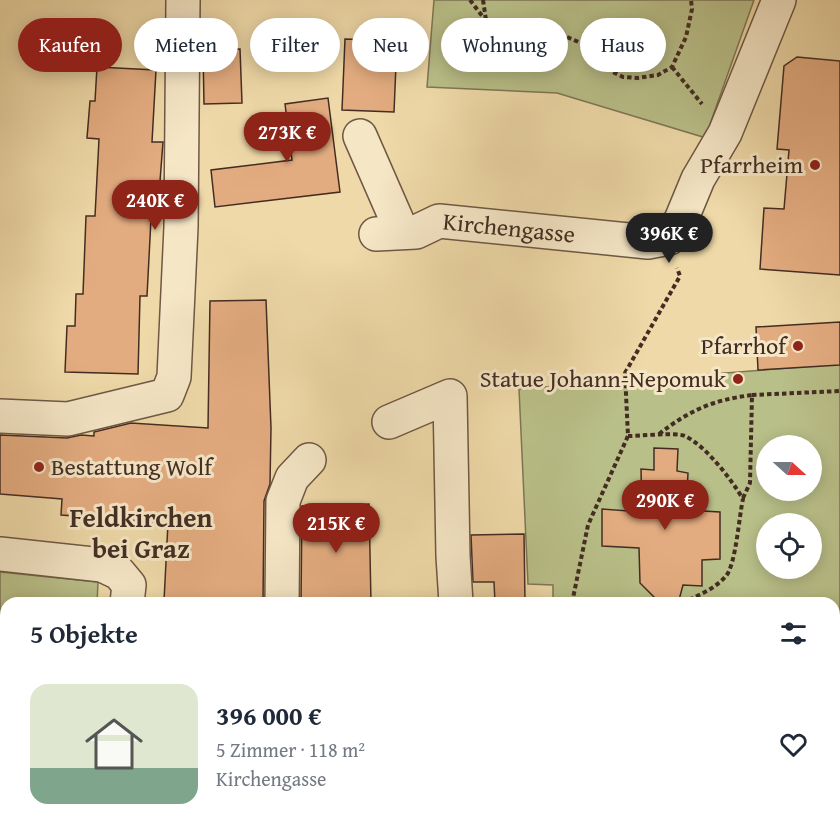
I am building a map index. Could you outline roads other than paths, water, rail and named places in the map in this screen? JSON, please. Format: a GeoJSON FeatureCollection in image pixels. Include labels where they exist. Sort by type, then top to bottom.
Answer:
{"type":"FeatureCollection","features":[{"type":"Feature","properties":{"kind":"street"},"geometry":{"type":"LineString","coordinates":[[0,416],[68,419],[167,395],[174,376],[180,239],[183,0]]}},
{"type":"Feature","properties":{"kind":"street","name":"Kirchengasse"},"geometry":{"type":"LineString","coordinates":[[360,136],[389,233],[416,232],[439,221],[648,242],[669,238],[681,219],[698,179],[725,133],[779,0]]}},
{"type":"Feature","properties":{"kind":"street"},"geometry":{"type":"LineString","coordinates":[[389,422],[450,396],[456,597]]}},
{"type":"Feature","properties":{"kind":"street"},"geometry":{"type":"LineString","coordinates":[[282,597],[283,501],[292,478],[309,460]]}},
{"type":"Feature","properties":{"kind":"street"},"geometry":{"type":"LineString","coordinates":[[0,554],[102,565],[119,573],[129,585],[128,597]]}},
{"type":"Feature","properties":{"kind":"place","name":"Pfarrheim"},"geometry":{"type":"Point","coordinates":[815,165]}},
{"type":"Feature","properties":{"kind":"place","name":"Pfarrhof"},"geometry":{"type":"Point","coordinates":[798,346]}},
{"type":"Feature","properties":{"kind":"place","name":"Statue Johann-Nepomuk"},"geometry":{"type":"Point","coordinates":[738,379]}},
{"type":"Feature","properties":{"kind":"place","name":"Bestattung Wolf"},"geometry":{"type":"Point","coordinates":[39,467]}},
{"type":"Feature","properties":{"kind":"district","name":"Feldkirchen bei Graz"},"geometry":{"type":"Point","coordinates":[141,534]}}]}
